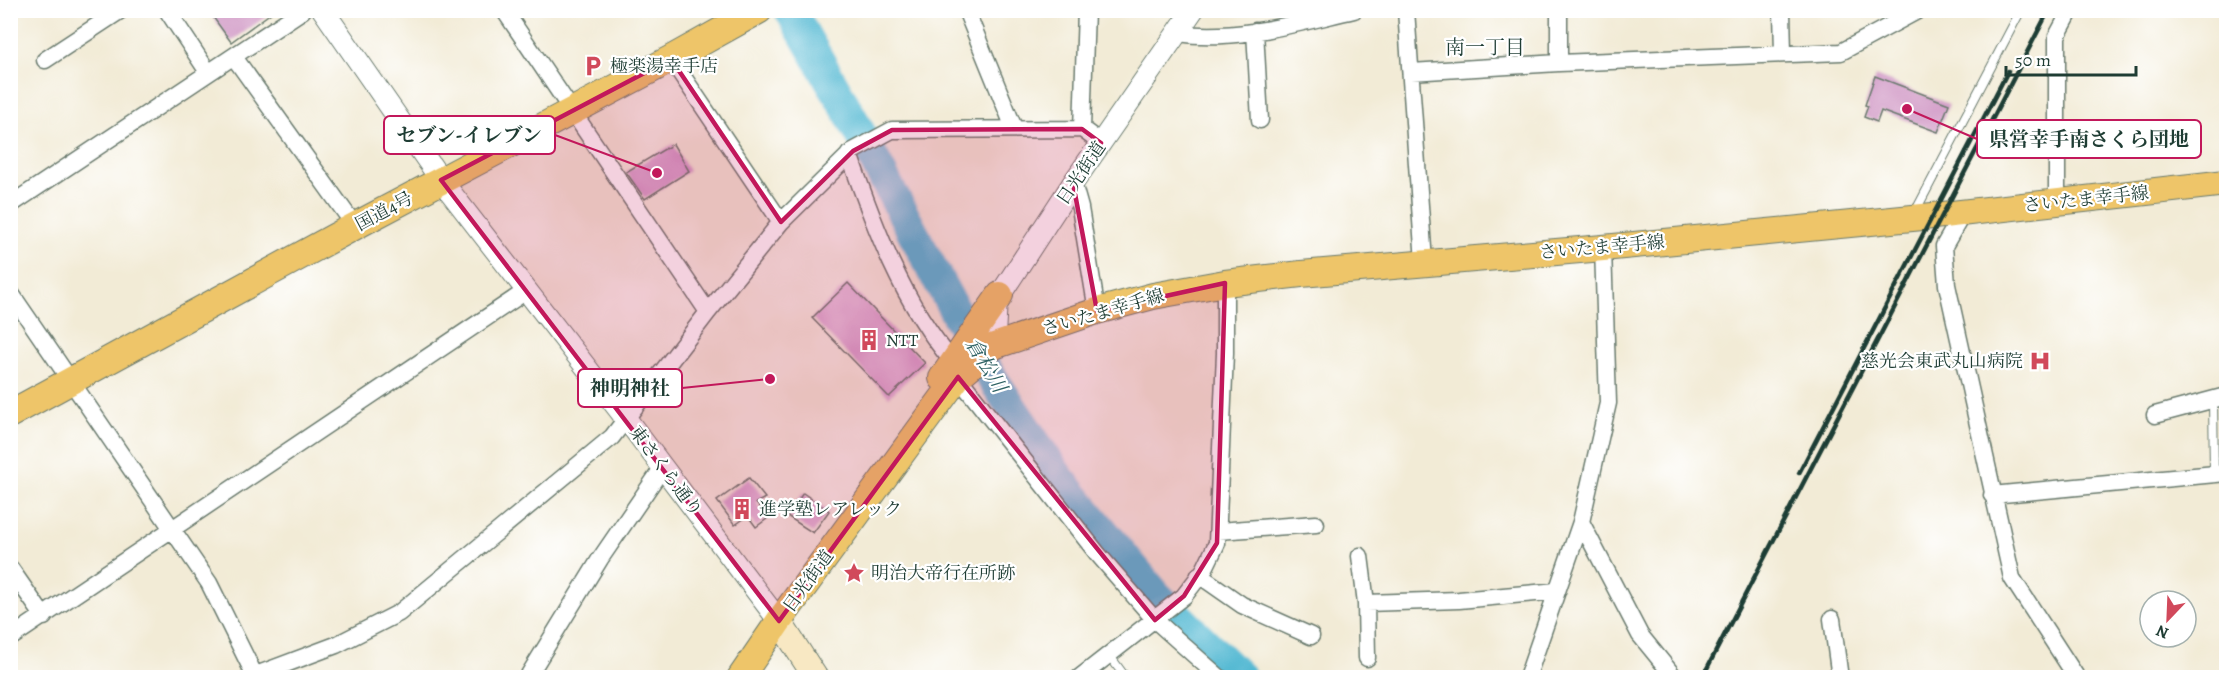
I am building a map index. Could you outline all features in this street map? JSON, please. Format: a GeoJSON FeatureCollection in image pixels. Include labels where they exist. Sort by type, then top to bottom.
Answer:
{"type":"FeatureCollection","features":[{"type":"Feature","properties":{"kind":"highway","name":"国道4号"},"geometry":{"type":"LineString","coordinates":[[10,414],[355,226],[671,59],[752,12]]}},
{"type":"Feature","properties":{"kind":"main road","name":"さいたま幸手線"},"geometry":{"type":"LineString","coordinates":[[985,343],[1153,296],[1226,283],[1424,262],[1603,248],[1963,213],[2226,183]]}},
{"type":"Feature","properties":{"kind":"main road"},"geometry":{"type":"LineString","coordinates":[[985,343],[1000,295]]}},
{"type":"Feature","properties":{"kind":"main road","name":"日光街道"},"geometry":{"type":"LineString","coordinates":[[740,678],[893,463],[958,367],[985,343]]}},
{"type":"Feature","properties":{"kind":"main road"},"geometry":{"type":"LineString","coordinates":[[779,621],[816,678]]}},
{"type":"Feature","properties":{"kind":"street"},"geometry":{"type":"LineString","coordinates":[[45,60],[121,10]]}},
{"type":"Feature","properties":{"kind":"street"},"geometry":{"type":"LineString","coordinates":[[167,10],[208,72]]}},
{"type":"Feature","properties":{"kind":"street"},"geometry":{"type":"LineString","coordinates":[[10,205],[303,10]]}},
{"type":"Feature","properties":{"kind":"street","name":"東さくら通り"},"geometry":{"type":"LineString","coordinates":[[323,10],[441,180],[663,466],[779,621]]}},
{"type":"Feature","properties":{"kind":"street"},"geometry":{"type":"LineString","coordinates":[[504,10],[570,112],[708,312]]}},
{"type":"Feature","properties":{"kind":"street"},"geometry":{"type":"LineString","coordinates":[[966,10],[1014,128]]}},
{"type":"Feature","properties":{"kind":"street"},"geometry":{"type":"LineString","coordinates":[[1082,129],[1086,10]]}},
{"type":"Feature","properties":{"kind":"street","name":"日光街道"},"geometry":{"type":"LineString","coordinates":[[1000,295],[1073,183],[1193,10]]}},
{"type":"Feature","properties":{"kind":"street"},"geometry":{"type":"LineString","coordinates":[[1178,33],[1195,36],[1255,32],[1354,10]]}},
{"type":"Feature","properties":{"kind":"street"},"geometry":{"type":"LineString","coordinates":[[1406,10],[1424,262]]}},
{"type":"Feature","properties":{"kind":"street"},"geometry":{"type":"LineString","coordinates":[[1559,10],[1559,63]]}},
{"type":"Feature","properties":{"kind":"street"},"geometry":{"type":"LineString","coordinates":[[1782,10],[1783,54]]}},
{"type":"Feature","properties":{"kind":"street"},"geometry":{"type":"LineString","coordinates":[[1411,72],[1559,63],[1841,52],[1919,10]]}},
{"type":"Feature","properties":{"kind":"street"},"geometry":{"type":"LineString","coordinates":[[2057,202],[2057,36],[2071,10]]}},
{"type":"Feature","properties":{"kind":"street"},"geometry":{"type":"LineString","coordinates":[[1255,32],[1260,120]]}},
{"type":"Feature","properties":{"kind":"street"},"geometry":{"type":"LineString","coordinates":[[234,57],[355,226]]}},
{"type":"Feature","properties":{"kind":"street"},"geometry":{"type":"LineString","coordinates":[[671,59],[781,222]]}},
{"type":"Feature","properties":{"kind":"street"},"geometry":{"type":"LineString","coordinates":[[10,292],[209,583],[253,676],[336,645],[399,613],[612,437],[781,222],[851,152],[892,130],[1082,129],[1101,143]]}},
{"type":"Feature","properties":{"kind":"street"},"geometry":{"type":"LineString","coordinates":[[851,152],[875,227],[902,286],[937,344],[958,367],[1097,553],[1220,678]]}},
{"type":"Feature","properties":{"kind":"street"},"geometry":{"type":"LineString","coordinates":[[1073,183],[1080,208],[1097,310]]}},
{"type":"Feature","properties":{"kind":"street"},"geometry":{"type":"LineString","coordinates":[[1963,213],[1944,246],[1947,285],[2012,578],[2077,678]]}},
{"type":"Feature","properties":{"kind":"street"},"geometry":{"type":"LineString","coordinates":[[1527,678],[1581,522],[1608,403],[1603,248]]}},
{"type":"Feature","properties":{"kind":"street"},"geometry":{"type":"LineString","coordinates":[[1078,678],[1184,596],[1199,576],[1217,543],[1226,283]]}},
{"type":"Feature","properties":{"kind":"street"},"geometry":{"type":"LineString","coordinates":[[10,638],[526,291]]}},
{"type":"Feature","properties":{"kind":"street"},"geometry":{"type":"LineString","coordinates":[[2155,415],[2220,397]]}},
{"type":"Feature","properties":{"kind":"street"},"geometry":{"type":"LineString","coordinates":[[527,678],[600,560],[663,466]]}},
{"type":"Feature","properties":{"kind":"street"},"geometry":{"type":"LineString","coordinates":[[1992,495],[2220,474]]}},
{"type":"Feature","properties":{"kind":"street"},"geometry":{"type":"LineString","coordinates":[[1581,522],[1640,635],[1672,677]]}},
{"type":"Feature","properties":{"kind":"street"},"geometry":{"type":"LineString","coordinates":[[1218,531],[1316,524]]}},
{"type":"Feature","properties":{"kind":"street"},"geometry":{"type":"LineString","coordinates":[[1360,556],[1366,603],[1367,658]]}},
{"type":"Feature","properties":{"kind":"street"},"geometry":{"type":"LineString","coordinates":[[10,568],[44,617]]}},
{"type":"Feature","properties":{"kind":"street"},"geometry":{"type":"LineString","coordinates":[[1199,576],[1242,605],[1311,636]]}},
{"type":"Feature","properties":{"kind":"street"},"geometry":{"type":"LineString","coordinates":[[1366,603],[1459,600],[1557,591]]}},
{"type":"Feature","properties":{"kind":"street"},"geometry":{"type":"LineString","coordinates":[[1832,619],[1840,678]]}},
{"type":"Feature","properties":{"kind":"lane"},"geometry":{"type":"LineString","coordinates":[[1912,217],[2021,10]]}},
{"type":"Feature","properties":{"kind":"lane"},"geometry":{"type":"LineString","coordinates":[[2220,397],[2220,474]]}},
{"type":"Feature","properties":{"kind":"lane"},"geometry":{"type":"LineString","coordinates":[[1108,655],[1126,678]]}},
{"type":"Feature","properties":{"kind":"highlighted area"},"geometry":{"type":"Polygon","coordinates":[[[671,59],[781,222],[853,151],[892,130],[1082,129],[1101,143],[1073,183],[1097,311],[1225,283],[1217,543],[1184,596],[1155,620],[958,377],[779,621],[441,180],[671,59]]]}},
{"type":"Feature","properties":{"kind":"building"},"geometry":{"type":"Polygon","coordinates":[[[208,10],[275,10],[231,42],[208,10]]]}},
{"type":"Feature","properties":{"kind":"building"},"geometry":{"type":"Polygon","coordinates":[[[1875,76],[1949,104],[1938,132],[1881,111],[1877,122],[1864,117],[1868,106],[1865,105],[1875,76]]]}},
{"type":"Feature","properties":{"kind":"building"},"geometry":{"type":"Polygon","coordinates":[[[673,144],[689,171],[645,199],[626,172],[673,144]]]}},
{"type":"Feature","properties":{"kind":"building","name":"NTT"},"geometry":{"type":"Polygon","coordinates":[[[848,283],[925,363],[889,397],[812,318],[848,283]]]}},
{"type":"Feature","properties":{"kind":"building","name":"進学塾レアレック"},"geometry":{"type":"Polygon","coordinates":[[[749,478],[765,498],[756,503],[768,518],[756,527],[748,516],[735,525],[717,501],[749,478]]]}},
{"type":"Feature","properties":{"kind":"building"},"geometry":{"type":"Polygon","coordinates":[[[803,493],[829,511],[813,533],[787,516],[803,493]]]}},
{"type":"Feature","properties":{"kind":"waterway","name":"倉松川"},"geometry":{"type":"LineString","coordinates":[[790,10],[853,120],[984,366],[1059,478],[1156,595],[1241,678]]}},
{"type":"Feature","properties":{"kind":"railway"},"geometry":{"type":"LineString","coordinates":[[1702,678],[2049,10]]}},
{"type":"Feature","properties":{"kind":"railway"},"geometry":{"type":"LineString","coordinates":[[1799,473],[2008,71]]}},
{"type":"Feature","properties":{"kind":"place","name":"極楽湯幸手店"},"geometry":{"type":"Point","coordinates":[593,66]}},
{"type":"Feature","properties":{"kind":"place","name":"県営幸手南さくら団地"},"geometry":{"type":"Point","coordinates":[1907,109]}},
{"type":"Feature","properties":{"kind":"place","name":"セブン-イレブン"},"geometry":{"type":"Point","coordinates":[657,173]}},
{"type":"Feature","properties":{"kind":"place","name":"NTT"},"geometry":{"type":"Point","coordinates":[869,340]}},
{"type":"Feature","properties":{"kind":"place","name":"慈光会東武丸山病院"},"geometry":{"type":"Point","coordinates":[2040,361]}},
{"type":"Feature","properties":{"kind":"place","name":"神明神社"},"geometry":{"type":"Point","coordinates":[770,379]}},
{"type":"Feature","properties":{"kind":"place","name":"進学塾レアレック"},"geometry":{"type":"Point","coordinates":[742,509]}},
{"type":"Feature","properties":{"kind":"place","name":"明治大帝行在所跡"},"geometry":{"type":"Point","coordinates":[854,573]}},
{"type":"Feature","properties":{"kind":"district","name":"南一丁目"},"geometry":{"type":"Point","coordinates":[1485,47]}}]}
